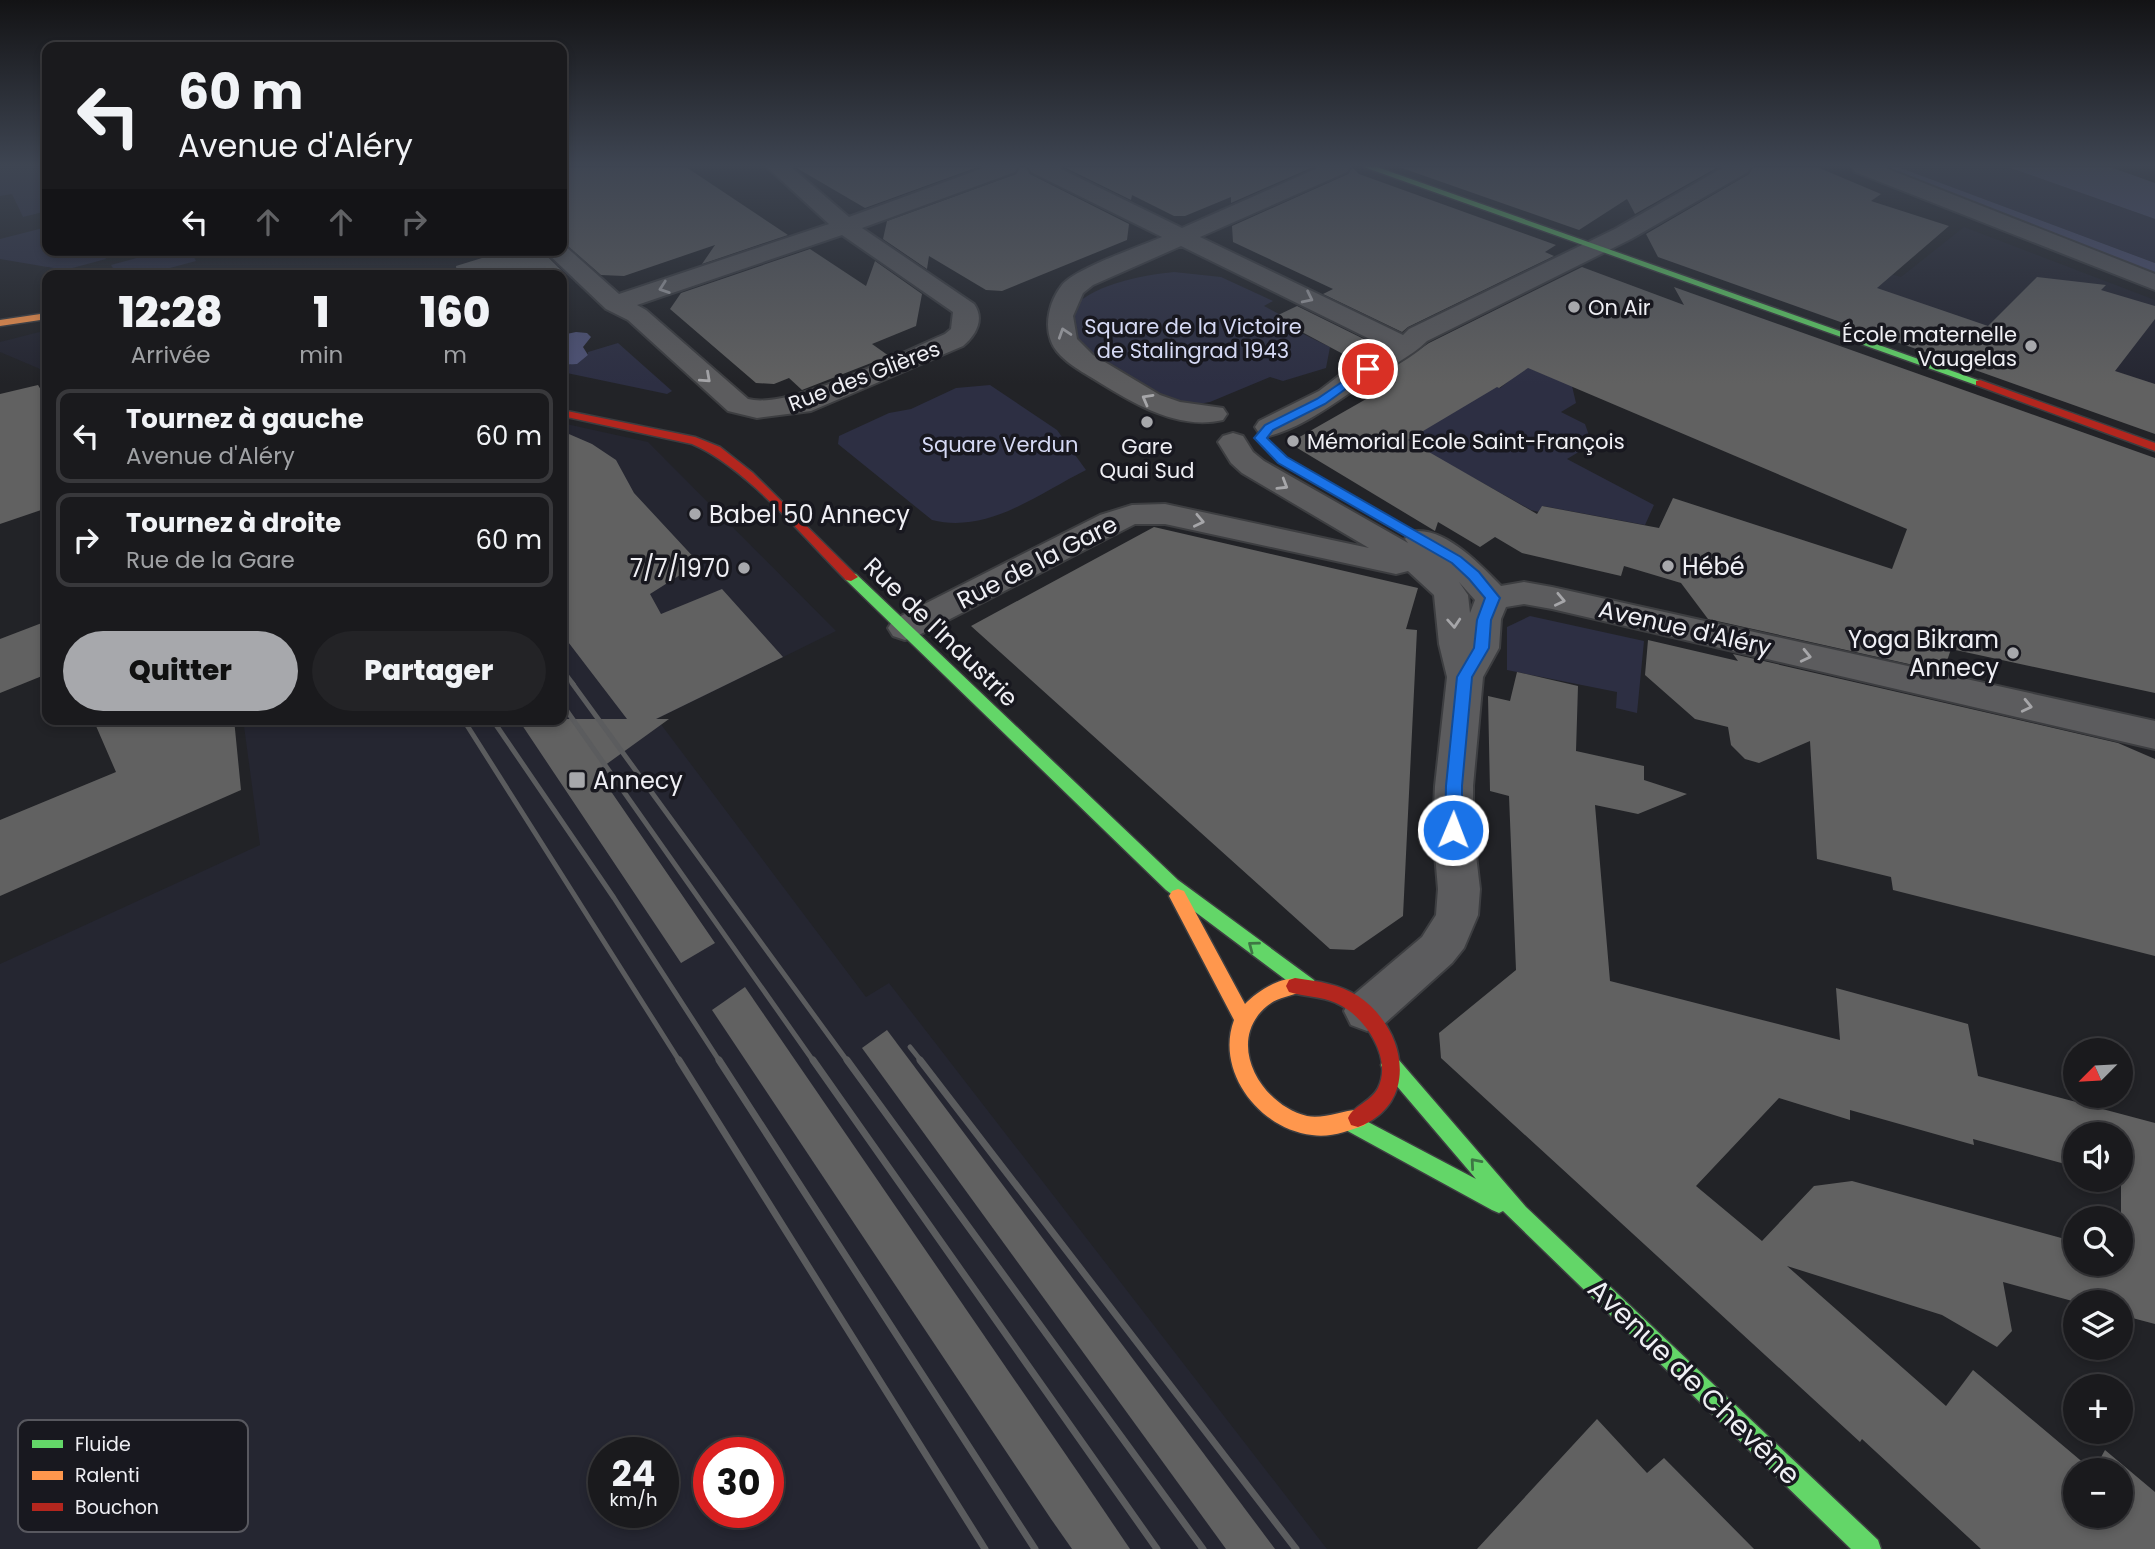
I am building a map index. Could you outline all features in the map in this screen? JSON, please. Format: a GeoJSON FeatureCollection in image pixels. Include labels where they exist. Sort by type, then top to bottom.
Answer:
{"type":"FeatureCollection","features":[{"type":"Feature","properties":{"kind":"street"},"geometry":{"type":"LineString","coordinates":[[563,256],[615,304],[805,239]]}},
{"type":"Feature","properties":{"kind":"street","name":"Rue des Glières"},"geometry":{"type":"LineString","coordinates":[[615,304],[637,315],[738,405],[757,410],[801,405],[941,346],[962,334],[967,325],[965,309],[859,239]]}},
{"type":"Feature","properties":{"kind":"street"},"geometry":{"type":"LineString","coordinates":[[1173,239],[1084,279],[1072,289],[1060,316],[1064,341],[1083,361],[1157,405],[1245,421],[1321,401],[1359,374],[1406,347],[1418,335],[1610,239]]}},
{"type":"Feature","properties":{"kind":"street"},"geometry":{"type":"LineString","coordinates":[[1187,239],[1406,347]]}},
{"type":"Feature","properties":{"kind":"street"},"geometry":{"type":"LineString","coordinates":[[1570,239],[1758,303],[2155,447]]}},
{"type":"Feature","properties":{"kind":"street"},"geometry":{"type":"LineString","coordinates":[[2045,239],[2155,283]]}},
{"type":"Feature","properties":{"kind":"street"},"geometry":{"type":"LineString","coordinates":[[0,310],[42,306]]}},
{"type":"Feature","properties":{"kind":"street"},"geometry":{"type":"LineString","coordinates":[[0,323],[42,317]]}},
{"type":"Feature","properties":{"kind":"street","name":"Rue de l'Industrie"},"geometry":{"type":"LineString","coordinates":[[567,414],[666,433],[716,450],[749,475],[1172,885],[1308,986]]}},
{"type":"Feature","properties":{"kind":"street"},"geometry":{"type":"LineString","coordinates":[[1245,421],[1241,457],[1253,467],[1435,574],[1447,588],[1453,603],[1455,643],[1465,677],[1454,786],[1457,915],[1449,935],[1437,950],[1367,1011]]}},
{"type":"Feature","properties":{"kind":"street"},"geometry":{"type":"LineString","coordinates":[[1245,421],[1282,460],[1457,560],[1474,575],[1493,598],[1484,620],[1482,648],[1465,677]]}},
{"type":"Feature","properties":{"kind":"street","name":"Rue de la Gare"},"geometry":{"type":"LineString","coordinates":[[905,628],[1111,522],[1132,515],[1165,514],[1435,574]]}},
{"type":"Feature","properties":{"kind":"street","name":"Avenue d'Aléry"},"geometry":{"type":"LineString","coordinates":[[1493,598],[1524,593],[1552,598],[2155,735]]}},
{"type":"Feature","properties":{"kind":"street","name":"Rue de l'Industrie"},"geometry":{"type":"LineString","coordinates":[[1172,885],[1243,1018]]}},
{"type":"Feature","properties":{"kind":"street"},"geometry":{"type":"LineString","coordinates":[[1295,986],[1308,986],[1345,996],[1367,1011],[1385,1037],[1391,1065],[1390,1081],[1383,1097],[1367,1114],[1351,1122],[1326,1127],[1298,1123],[1261,1102],[1248,1086],[1239,1068],[1236,1040],[1243,1018],[1250,1008],[1270,993],[1295,986]]}},
{"type":"Feature","properties":{"kind":"street","name":"Avenue de Chevêne"},"geometry":{"type":"LineString","coordinates":[[1391,1065],[1519,1214],[1869,1549]]}},
{"type":"Feature","properties":{"kind":"street","name":"Avenue de Chevêne"},"geometry":{"type":"LineString","coordinates":[[1351,1122],[1519,1214]]}},
{"type":"Feature","properties":{"kind":"shaded area"},"geometry":{"type":"Polygon","coordinates":[[[1949,239],[1996,239],[2155,300],[2155,424],[1851,282],[1868,267],[1901,277],[1949,239]]]}},
{"type":"Feature","properties":{"kind":"shaded area"},"geometry":{"type":"Polygon","coordinates":[[[2055,239],[2092,239],[2155,263],[2155,281],[2055,239]]]}},
{"type":"Feature","properties":{"kind":"shaded area"},"geometry":{"type":"Polygon","coordinates":[[[42,331],[42,370],[0,352],[0,342],[42,331]]]}},
{"type":"Feature","properties":{"kind":"shaded area"},"geometry":{"type":"Polygon","coordinates":[[[587,333],[591,337],[583,347],[588,355],[577,364],[567,365],[567,334],[587,333]]]}},
{"type":"Feature","properties":{"kind":"shaded area"},"geometry":{"type":"Polygon","coordinates":[[[567,424],[648,442],[836,631],[657,719],[866,997],[889,983],[1327,1549],[0,1549],[0,964],[260,845],[244,725],[567,725],[567,424]]]}},
{"type":"Feature","properties":{"kind":"green space"},"geometry":{"type":"Polygon","coordinates":[[[0,239],[42,239],[42,256],[104,256],[106,259],[65,270],[0,259],[0,239]]]}},
{"type":"Feature","properties":{"kind":"green space"},"geometry":{"type":"Polygon","coordinates":[[[2092,239],[2155,239],[2155,263],[2092,239]]]}},
{"type":"Feature","properties":{"kind":"green space"},"geometry":{"type":"Polygon","coordinates":[[[144,256],[193,256],[196,261],[163,270],[114,270],[111,265],[144,256]]]}},
{"type":"Feature","properties":{"kind":"green space","name":"Square de la Victoire de Stalingrad 1943"},"geometry":{"type":"Polygon","coordinates":[[[1174,272],[1221,277],[1273,301],[1264,306],[1296,323],[1295,330],[1330,347],[1326,368],[1283,381],[1270,377],[1210,402],[1193,405],[1167,400],[1091,355],[1075,342],[1069,313],[1088,295],[1116,283],[1174,272]]]}},
{"type":"Feature","properties":{"kind":"green space"},"geometry":{"type":"Polygon","coordinates":[[[618,343],[672,391],[667,394],[567,373],[567,365],[588,355],[588,352],[618,343]]]}},
{"type":"Feature","properties":{"kind":"green space"},"geometry":{"type":"Polygon","coordinates":[[[1519,364],[1572,386],[1576,403],[1561,412],[1585,424],[1592,444],[1567,459],[1654,505],[1645,525],[1543,506],[1539,512],[1531,510],[1463,472],[1454,477],[1382,448],[1407,433],[1414,437],[1491,384],[1500,388],[1510,380],[1519,364]]]}},
{"type":"Feature","properties":{"kind":"green space","name":"Square Verdun"},"geometry":{"type":"Polygon","coordinates":[[[990,385],[1057,430],[1086,470],[993,517],[953,523],[932,520],[838,444],[839,436],[889,413],[911,409],[956,388],[990,385]]]}},
{"type":"Feature","properties":{"kind":"green space"},"geometry":{"type":"Polygon","coordinates":[[[1530,616],[1644,641],[1637,713],[1616,708],[1617,692],[1507,670],[1507,627],[1530,616]]]}},
{"type":"Feature","properties":{"kind":"building"},"geometry":{"type":"Polygon","coordinates":[[[567,239],[775,239],[702,264],[715,245],[624,276],[601,275],[567,245],[567,239]]]}},
{"type":"Feature","properties":{"kind":"building"},"geometry":{"type":"Polygon","coordinates":[[[883,239],[1127,239],[1002,291],[986,290],[929,256],[927,269],[883,239]]]}},
{"type":"Feature","properties":{"kind":"building"},"geometry":{"type":"Polygon","coordinates":[[[1233,239],[1540,239],[1556,245],[1545,252],[1554,256],[1402,332],[1323,294],[1333,289],[1233,242],[1233,239]]]}},
{"type":"Feature","properties":{"kind":"building"},"geometry":{"type":"Polygon","coordinates":[[[1649,239],[1934,239],[1877,288],[1988,326],[2037,277],[2106,285],[2101,290],[2155,306],[2155,319],[2115,371],[2155,384],[2155,434],[1658,257],[1649,239]]]}},
{"type":"Feature","properties":{"kind":"building"},"geometry":{"type":"Polygon","coordinates":[[[810,249],[866,286],[875,261],[922,294],[916,326],[872,344],[889,356],[802,390],[789,378],[774,384],[756,383],[670,309],[681,293],[810,249]]]}},
{"type":"Feature","properties":{"kind":"building"},"geometry":{"type":"Polygon","coordinates":[[[488,256],[547,256],[561,270],[456,270],[456,266],[488,256]]]}},
{"type":"Feature","properties":{"kind":"building"},"geometry":{"type":"Polygon","coordinates":[[[1582,267],[1684,305],[1674,287],[2155,458],[2155,693],[1951,649],[1945,667],[1967,677],[1708,619],[1681,583],[1624,566],[1621,576],[1522,553],[1495,537],[1480,547],[1438,522],[1435,531],[1289,443],[1396,382],[1382,375],[1429,343],[1582,267]],[[1528,368],[1499,388],[1408,440],[1537,514],[1542,506],[1659,528],[1673,498],[1892,569],[1907,529],[1528,368]]]}},
{"type":"Feature","properties":{"kind":"building"},"geometry":{"type":"Polygon","coordinates":[[[1297,306],[1380,347],[1356,361],[1274,317],[1297,306]]]}},
{"type":"Feature","properties":{"kind":"building"},"geometry":{"type":"Polygon","coordinates":[[[38,385],[42,392],[42,510],[0,524],[0,394],[38,385]]]}},
{"type":"Feature","properties":{"kind":"building"},"geometry":{"type":"Polygon","coordinates":[[[567,433],[592,444],[616,460],[634,493],[699,563],[650,594],[661,614],[722,589],[783,657],[656,719],[669,719],[597,771],[715,943],[681,963],[522,725],[567,725],[567,719],[627,719],[567,641],[567,433]]]}},
{"type":"Feature","properties":{"kind":"building"},"geometry":{"type":"Polygon","coordinates":[[[1154,527],[1418,588],[1406,629],[1417,630],[1403,916],[1354,950],[1330,949],[971,626],[1154,527]]]}},
{"type":"Feature","properties":{"kind":"building"},"geometry":{"type":"Polygon","coordinates":[[[42,623],[42,676],[0,693],[0,639],[42,623]]]}},
{"type":"Feature","properties":{"kind":"building"},"geometry":{"type":"Polygon","coordinates":[[[1648,640],[1738,661],[1733,654],[2118,743],[2155,759],[2155,956],[1893,890],[1891,877],[1817,859],[1810,741],[1759,763],[1745,759],[1731,745],[1728,727],[1695,719],[1645,675],[1648,640]]]}},
{"type":"Feature","properties":{"kind":"building"},"geometry":{"type":"Polygon","coordinates":[[[1517,672],[1578,686],[1576,751],[1644,766],[1644,780],[1687,794],[1638,814],[1595,805],[1610,981],[1840,1040],[1836,988],[1968,1024],[1978,1076],[2063,1099],[2063,1108],[2099,1108],[2155,1123],[2155,1324],[2133,1318],[2133,1290],[2063,1290],[2063,1298],[2003,1282],[2012,1331],[1997,1347],[1942,1315],[1787,1266],[1946,1406],[1973,1370],[2078,1458],[2063,1458],[2063,1528],[2133,1528],[2133,1474],[2155,1492],[2155,1549],[1981,1549],[1862,1439],[1860,1442],[1441,1058],[1439,1033],[1516,970],[1509,796],[1490,791],[1488,696],[1510,701],[1517,672]],[[1779,1098],[1696,1186],[1762,1241],[1814,1186],[1852,1181],[2063,1238],[2063,1276],[2133,1276],[2133,1206],[2121,1206],[2121,1192],[2133,1192],[2133,1122],[2063,1122],[2063,1163],[1973,1139],[1974,1145],[1850,1110],[1850,1120],[1779,1098]]]}},
{"type":"Feature","properties":{"kind":"building"},"geometry":{"type":"Polygon","coordinates":[[[96,725],[235,725],[241,790],[0,896],[0,820],[116,772],[96,725]]]}},
{"type":"Feature","properties":{"kind":"building"},"geometry":{"type":"Polygon","coordinates":[[[745,987],[1130,1549],[1072,1549],[1051,1519],[712,1010],[745,987]]]}},
{"type":"Feature","properties":{"kind":"building"},"geometry":{"type":"Polygon","coordinates":[[[887,1030],[1275,1549],[1226,1549],[862,1048],[887,1030]]]}},
{"type":"Feature","properties":{"kind":"building"},"geometry":{"type":"Polygon","coordinates":[[[1597,1419],[1647,1473],[1664,1458],[1754,1549],[1477,1549],[1597,1419]]]}},
{"type":"Feature","properties":{"kind":"building"},"geometry":{"type":"Polygon","coordinates":[[[2105,1450],[2115,1458],[2101,1458],[2105,1450]]]}},
{"type":"Feature","properties":{"kind":"railway"},"geometry":{"type":"LineString","coordinates":[[567,676],[574,685]]}},
{"type":"Feature","properties":{"kind":"railway"},"geometry":{"type":"LineString","coordinates":[[572,683],[848,1062]]}},
{"type":"Feature","properties":{"kind":"railway"},"geometry":{"type":"LineString","coordinates":[[567,711],[814,1062]]}},
{"type":"Feature","properties":{"kind":"railway"},"geometry":{"type":"LineString","coordinates":[[467,725],[680,1062]]}},
{"type":"Feature","properties":{"kind":"railway"},"geometry":{"type":"LineString","coordinates":[[496,725],[614,898],[720,1062]]}},
{"type":"Feature","properties":{"kind":"railway"},"geometry":{"type":"LineString","coordinates":[[910,1047],[922,1062]]}},
{"type":"Feature","properties":{"kind":"railway"},"geometry":{"type":"LineString","coordinates":[[679,1060],[985,1549]]}},
{"type":"Feature","properties":{"kind":"railway"},"geometry":{"type":"LineString","coordinates":[[719,1060],[1035,1549]]}},
{"type":"Feature","properties":{"kind":"railway"},"geometry":{"type":"LineString","coordinates":[[813,1060],[1157,1549]]}},
{"type":"Feature","properties":{"kind":"railway"},"geometry":{"type":"LineString","coordinates":[[847,1060],[1203,1549]]}},
{"type":"Feature","properties":{"kind":"railway"},"geometry":{"type":"LineString","coordinates":[[920,1060],[1296,1549]]}},
{"type":"Feature","properties":{"kind":"traffic: fast"},"geometry":{"type":"LineString","coordinates":[[1573,239],[1980,383]]}},
{"type":"Feature","properties":{"kind":"traffic: fast"},"geometry":{"type":"LineString","coordinates":[[851,577],[1172,885],[1308,986]]}},
{"type":"Feature","properties":{"kind":"traffic: fast"},"geometry":{"type":"LineString","coordinates":[[1391,1065],[1519,1214],[1869,1549]]}},
{"type":"Feature","properties":{"kind":"traffic: fast"},"geometry":{"type":"LineString","coordinates":[[1351,1122],[1499,1203]]}},
{"type":"Feature","properties":{"kind":"traffic: slow"},"geometry":{"type":"LineString","coordinates":[[0,323],[42,317]]}},
{"type":"Feature","properties":{"kind":"traffic: slow"},"geometry":{"type":"LineString","coordinates":[[1178,896],[1243,1018]]}},
{"type":"Feature","properties":{"kind":"traffic: slow"},"geometry":{"type":"LineString","coordinates":[[1295,986],[1260,1000],[1245,1017],[1238,1035],[1238,1054],[1244,1073],[1254,1091],[1269,1106],[1287,1118],[1306,1125],[1319,1126],[1358,1118]]}},
{"type":"Feature","properties":{"kind":"traffic: jam"},"geometry":{"type":"LineString","coordinates":[[1980,383],[2155,447]]}},
{"type":"Feature","properties":{"kind":"traffic: jam"},"geometry":{"type":"LineString","coordinates":[[567,414],[695,441],[716,450],[749,476],[851,577]]}},
{"type":"Feature","properties":{"kind":"traffic: jam"},"geometry":{"type":"LineString","coordinates":[[1295,986],[1343,997],[1370,1018],[1380,1033],[1391,1064],[1390,1080],[1385,1095],[1375,1108],[1358,1118]]}},
{"type":"Feature","properties":{"kind":"place","name":"On Air"},"geometry":{"type":"Point","coordinates":[1574,307]}},
{"type":"Feature","properties":{"kind":"place","name":"École maternelle Vaugelas"},"geometry":{"type":"Point","coordinates":[2031,346]}},
{"type":"Feature","properties":{"kind":"place","name":"Gare Quai Sud"},"geometry":{"type":"Point","coordinates":[1147,422]}},
{"type":"Feature","properties":{"kind":"place","name":"Mémorial Ecole Saint-François"},"geometry":{"type":"Point","coordinates":[1293,441]}},
{"type":"Feature","properties":{"kind":"place","name":"Babel 50 Annecy"},"geometry":{"type":"Point","coordinates":[695,514]}},
{"type":"Feature","properties":{"kind":"place","name":"Hébé"},"geometry":{"type":"Point","coordinates":[1668,566]}},
{"type":"Feature","properties":{"kind":"place","name":"7/7/1970"},"geometry":{"type":"Point","coordinates":[744,568]}},
{"type":"Feature","properties":{"kind":"place","name":"Yoga Bikram Annecy"},"geometry":{"type":"Point","coordinates":[2013,653]}},
{"type":"Feature","properties":{"kind":"place","name":"Annecy"},"geometry":{"type":"Point","coordinates":[577,780]}},
{"type":"Feature","properties":{"kind":"route"},"geometry":{"type":"LineString","coordinates":[[1368,369],[1329,397],[1269,427],[1267,433],[1260,438],[1282,460],[1457,560],[1493,598],[1484,620],[1482,648],[1465,677],[1454,786],[1453,830]]}}]}
